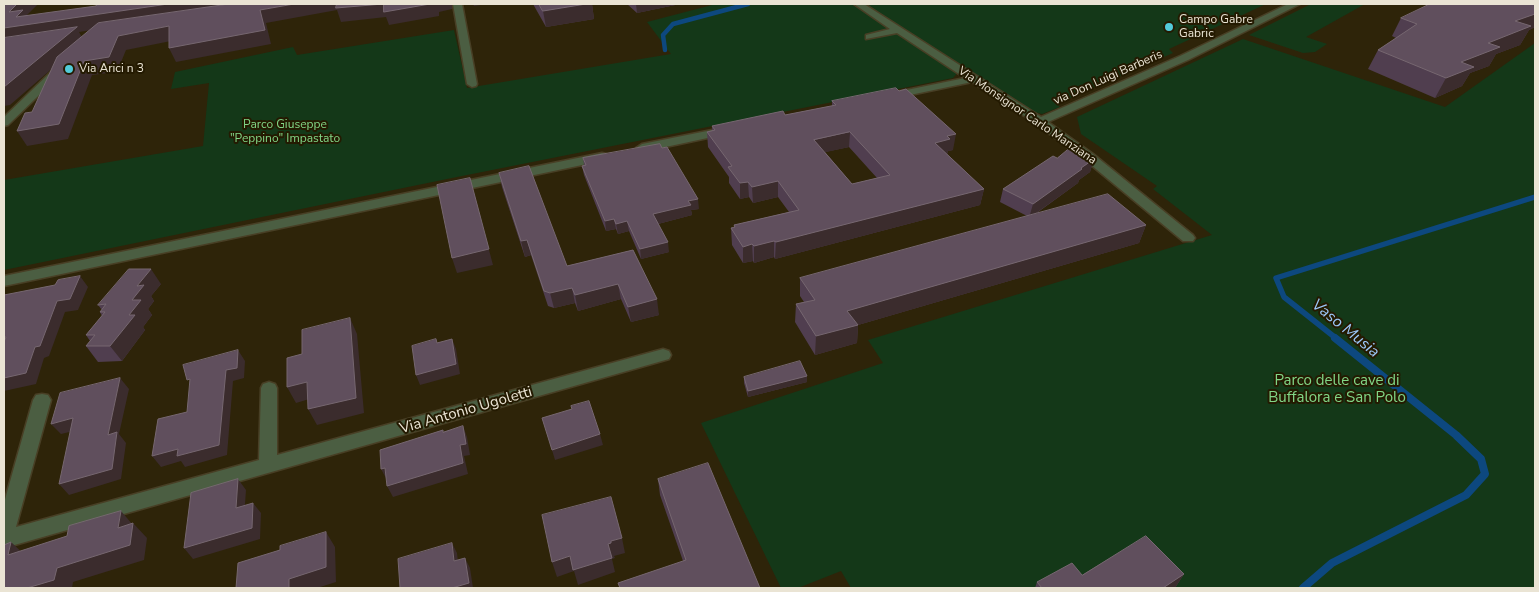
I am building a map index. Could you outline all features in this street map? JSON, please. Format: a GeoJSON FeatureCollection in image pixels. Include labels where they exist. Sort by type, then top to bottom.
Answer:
{"type":"FeatureCollection","features":[{"type":"Feature","properties":{"kind":"street"},"geometry":{"type":"LineString","coordinates":[[457,4],[472,84]]}},
{"type":"Feature","properties":{"kind":"street","name":"Via Monsignor Carlo Manziana"},"geometry":{"type":"LineString","coordinates":[[858,4],[973,78],[1089,157],[1188,238]]}},
{"type":"Feature","properties":{"kind":"street","name":"via Don Luigi Barberis"},"geometry":{"type":"LineString","coordinates":[[1039,122],[1184,58],[1294,4]]}},
{"type":"Feature","properties":{"kind":"street"},"geometry":{"type":"LineString","coordinates":[[869,37],[899,30]]}},
{"type":"Feature","properties":{"kind":"street"},"geometry":{"type":"LineString","coordinates":[[4,123],[71,59]]}},
{"type":"Feature","properties":{"kind":"street"},"geometry":{"type":"LineString","coordinates":[[882,98],[973,78]]}},
{"type":"Feature","properties":{"kind":"street"},"geometry":{"type":"LineString","coordinates":[[4,281],[742,127]]}},
{"type":"Feature","properties":{"kind":"street","name":"Via Antonio Ugoletti"},"geometry":{"type":"LineString","coordinates":[[4,538],[663,355]]}},
{"type":"Feature","properties":{"kind":"street"},"geometry":{"type":"LineString","coordinates":[[268,466],[269,388]]}},
{"type":"Feature","properties":{"kind":"street","name":"Via Antonio Ugoletti"},"geometry":{"type":"LineString","coordinates":[[4,538],[42,400]]}},
{"type":"Feature","properties":{"kind":"green space","name":"Parco Giuseppe \"Peppino\" Impastato"},"geometry":{"type":"Polygon","coordinates":[[[716,4],[858,4],[960,70],[953,78],[4,270],[4,180],[203,146],[209,83],[171,89],[175,72],[293,47],[297,55],[454,30],[467,88],[671,54],[647,22],[716,4]]]}},
{"type":"Feature","properties":{"kind":"green space"},"geometry":{"type":"Polygon","coordinates":[[[864,4],[1266,4],[1169,49],[1173,53],[1057,104],[1060,107],[1042,114],[1034,112],[864,4]]]}},
{"type":"Feature","properties":{"kind":"green space"},"geometry":{"type":"Polygon","coordinates":[[[1311,4],[1365,4],[1306,37],[1327,44],[1315,52],[1303,53],[1249,35],[1311,4]]]}},
{"type":"Feature","properties":{"kind":"green space","name":"Parco delle cave di Buffalora e San Polo"},"geometry":{"type":"Polygon","coordinates":[[[1243,39],[1445,107],[1535,43],[1535,588],[851,588],[841,571],[798,588],[781,588],[701,423],[883,363],[868,340],[1212,235],[1153,189],[1157,186],[1081,134],[1077,117],[1243,39]]]}},
{"type":"Feature","properties":{"kind":"building"},"geometry":{"type":"Polygon","coordinates":[[[4,4],[17,4],[9,12],[23,10],[16,17],[96,6],[97,4],[168,4],[4,28],[4,4]]]}},
{"type":"Feature","properties":{"kind":"building"},"geometry":{"type":"Polygon","coordinates":[[[229,4],[294,4],[260,10],[265,30],[169,48],[169,26],[118,36],[109,57],[84,61],[59,124],[17,131],[25,113],[32,112],[57,57],[98,23],[229,4]]]}},
{"type":"Feature","properties":{"kind":"building"},"geometry":{"type":"Polygon","coordinates":[[[337,4],[383,4],[336,8],[337,4]]]}},
{"type":"Feature","properties":{"kind":"building"},"geometry":{"type":"Polygon","coordinates":[[[384,4],[430,4],[384,12],[384,4]]]}},
{"type":"Feature","properties":{"kind":"building"},"geometry":{"type":"Polygon","coordinates":[[[539,4],[586,4],[543,11],[539,4]]]}},
{"type":"Feature","properties":{"kind":"building"},"geometry":{"type":"Polygon","coordinates":[[[1430,4],[1535,4],[1535,14],[1515,21],[1531,26],[1488,43],[1500,47],[1461,62],[1474,67],[1446,78],[1378,50],[1417,24],[1401,18],[1430,4]]]}},
{"type":"Feature","properties":{"kind":"building"},"geometry":{"type":"Polygon","coordinates":[[[77,27],[4,87],[4,38],[77,27]]]}},
{"type":"Feature","properties":{"kind":"building"},"geometry":{"type":"Polygon","coordinates":[[[896,88],[899,91],[906,89],[956,134],[947,136],[950,139],[935,143],[984,189],[776,242],[754,246],[752,244],[743,247],[731,228],[735,227],[734,225],[799,210],[778,181],[752,187],[748,182],[740,183],[728,167],[732,166],[707,132],[715,130],[712,126],[783,111],[785,115],[836,105],[832,101],[896,88]],[[850,132],[814,140],[852,184],[890,175],[850,132]]]}},
{"type":"Feature","properties":{"kind":"building"},"geometry":{"type":"Polygon","coordinates":[[[660,144],[662,148],[667,147],[698,199],[688,201],[691,205],[653,214],[668,242],[640,249],[627,221],[616,224],[614,219],[605,221],[582,166],[586,165],[583,158],[660,144]]]}},
{"type":"Feature","properties":{"kind":"building"},"geometry":{"type":"Polygon","coordinates":[[[1070,148],[1094,159],[1033,204],[1003,189],[1053,156],[1057,158],[1070,148]]]}},
{"type":"Feature","properties":{"kind":"building"},"geometry":{"type":"Polygon","coordinates":[[[529,166],[567,266],[633,250],[657,299],[628,307],[618,284],[575,295],[572,288],[550,293],[544,291],[527,240],[521,241],[499,173],[529,166]]]}},
{"type":"Feature","properties":{"kind":"building"},"geometry":{"type":"Polygon","coordinates":[[[470,178],[489,249],[452,258],[437,185],[470,178]]]}},
{"type":"Feature","properties":{"kind":"building"},"geometry":{"type":"Polygon","coordinates":[[[1108,194],[1146,225],[847,311],[858,325],[816,336],[796,304],[815,300],[800,278],[1108,194]]]}},
{"type":"Feature","properties":{"kind":"building"},"geometry":{"type":"Polygon","coordinates":[[[129,269],[151,269],[137,286],[144,285],[132,300],[141,300],[129,315],[135,315],[110,346],[86,346],[95,335],[86,335],[105,312],[100,312],[106,304],[98,305],[129,269]]]}},
{"type":"Feature","properties":{"kind":"building"},"geometry":{"type":"Polygon","coordinates":[[[80,276],[70,299],[57,301],[40,346],[35,347],[26,373],[4,378],[4,342],[6,337],[4,337],[4,295],[55,285],[58,280],[80,276]]]}},
{"type":"Feature","properties":{"kind":"building"},"geometry":{"type":"Polygon","coordinates":[[[350,318],[356,398],[308,409],[307,382],[287,387],[287,358],[302,354],[302,330],[350,318]]]}},
{"type":"Feature","properties":{"kind":"building"},"geometry":{"type":"Polygon","coordinates":[[[436,339],[437,343],[452,339],[456,364],[416,375],[412,346],[436,339]]]}},
{"type":"Feature","properties":{"kind":"building"},"geometry":{"type":"Polygon","coordinates":[[[238,350],[237,368],[226,370],[219,445],[177,456],[178,449],[152,456],[158,419],[187,412],[190,379],[187,380],[183,365],[238,350]]]}},
{"type":"Feature","properties":{"kind":"building"},"geometry":{"type":"Polygon","coordinates":[[[800,361],[807,376],[748,391],[744,377],[800,361]]]}},
{"type":"Feature","properties":{"kind":"building"},"geometry":{"type":"Polygon","coordinates":[[[120,378],[108,435],[117,432],[112,469],[59,484],[73,418],[51,424],[60,393],[120,378]]]}},
{"type":"Feature","properties":{"kind":"building"},"geometry":{"type":"Polygon","coordinates":[[[589,401],[600,434],[552,450],[542,418],[572,409],[571,406],[589,401]]]}},
{"type":"Feature","properties":{"kind":"building"},"geometry":{"type":"Polygon","coordinates":[[[463,426],[466,444],[460,445],[463,463],[387,486],[385,468],[381,469],[380,450],[443,430],[443,432],[463,426]]]}},
{"type":"Feature","properties":{"kind":"building"},"geometry":{"type":"Polygon","coordinates":[[[708,463],[760,588],[620,588],[618,583],[686,560],[658,479],[708,463]]]}},
{"type":"Feature","properties":{"kind":"building"},"geometry":{"type":"Polygon","coordinates":[[[238,479],[236,508],[253,503],[252,528],[184,548],[191,493],[238,479]]]}},
{"type":"Feature","properties":{"kind":"building"},"geometry":{"type":"Polygon","coordinates":[[[611,497],[622,538],[611,541],[608,544],[612,558],[573,570],[570,556],[552,562],[542,515],[611,497]]]}},
{"type":"Feature","properties":{"kind":"building"},"geometry":{"type":"Polygon","coordinates":[[[121,511],[118,528],[133,523],[130,545],[57,568],[54,580],[27,588],[4,588],[4,545],[11,542],[8,555],[67,536],[69,526],[121,511]]]}},
{"type":"Feature","properties":{"kind":"building"},"geometry":{"type":"Polygon","coordinates":[[[326,532],[326,567],[289,579],[289,588],[236,588],[238,563],[280,550],[280,546],[326,532]]]}},
{"type":"Feature","properties":{"kind":"building"},"geometry":{"type":"Polygon","coordinates":[[[1146,536],[1184,574],[1163,588],[1042,588],[1037,582],[1072,563],[1082,575],[1146,536]]]}},
{"type":"Feature","properties":{"kind":"building"},"geometry":{"type":"Polygon","coordinates":[[[452,543],[454,561],[465,558],[469,583],[452,588],[400,588],[398,559],[452,543]]]}},
{"type":"Feature","properties":{"kind":"waterway","name":"Vaso Musia"},"geometry":{"type":"LineString","coordinates":[[665,50],[663,35],[673,24],[748,4]]}},
{"type":"Feature","properties":{"kind":"waterway","name":"Vaso Musia"},"geometry":{"type":"LineString","coordinates":[[1337,339],[1284,297],[1276,278],[1535,197]]}},
{"type":"Feature","properties":{"kind":"waterway","name":"Vaso Musia"},"geometry":{"type":"LineString","coordinates":[[1303,588],[1332,563],[1466,495],[1485,474],[1481,459],[1456,435],[1335,338]]}},
{"type":"Feature","properties":{"kind":"place","name":"Campo Gabre Gabric"},"geometry":{"type":"Point","coordinates":[1169,27]}},
{"type":"Feature","properties":{"kind":"place","name":"Via Arici n 3"},"geometry":{"type":"Point","coordinates":[69,69]}}]}
